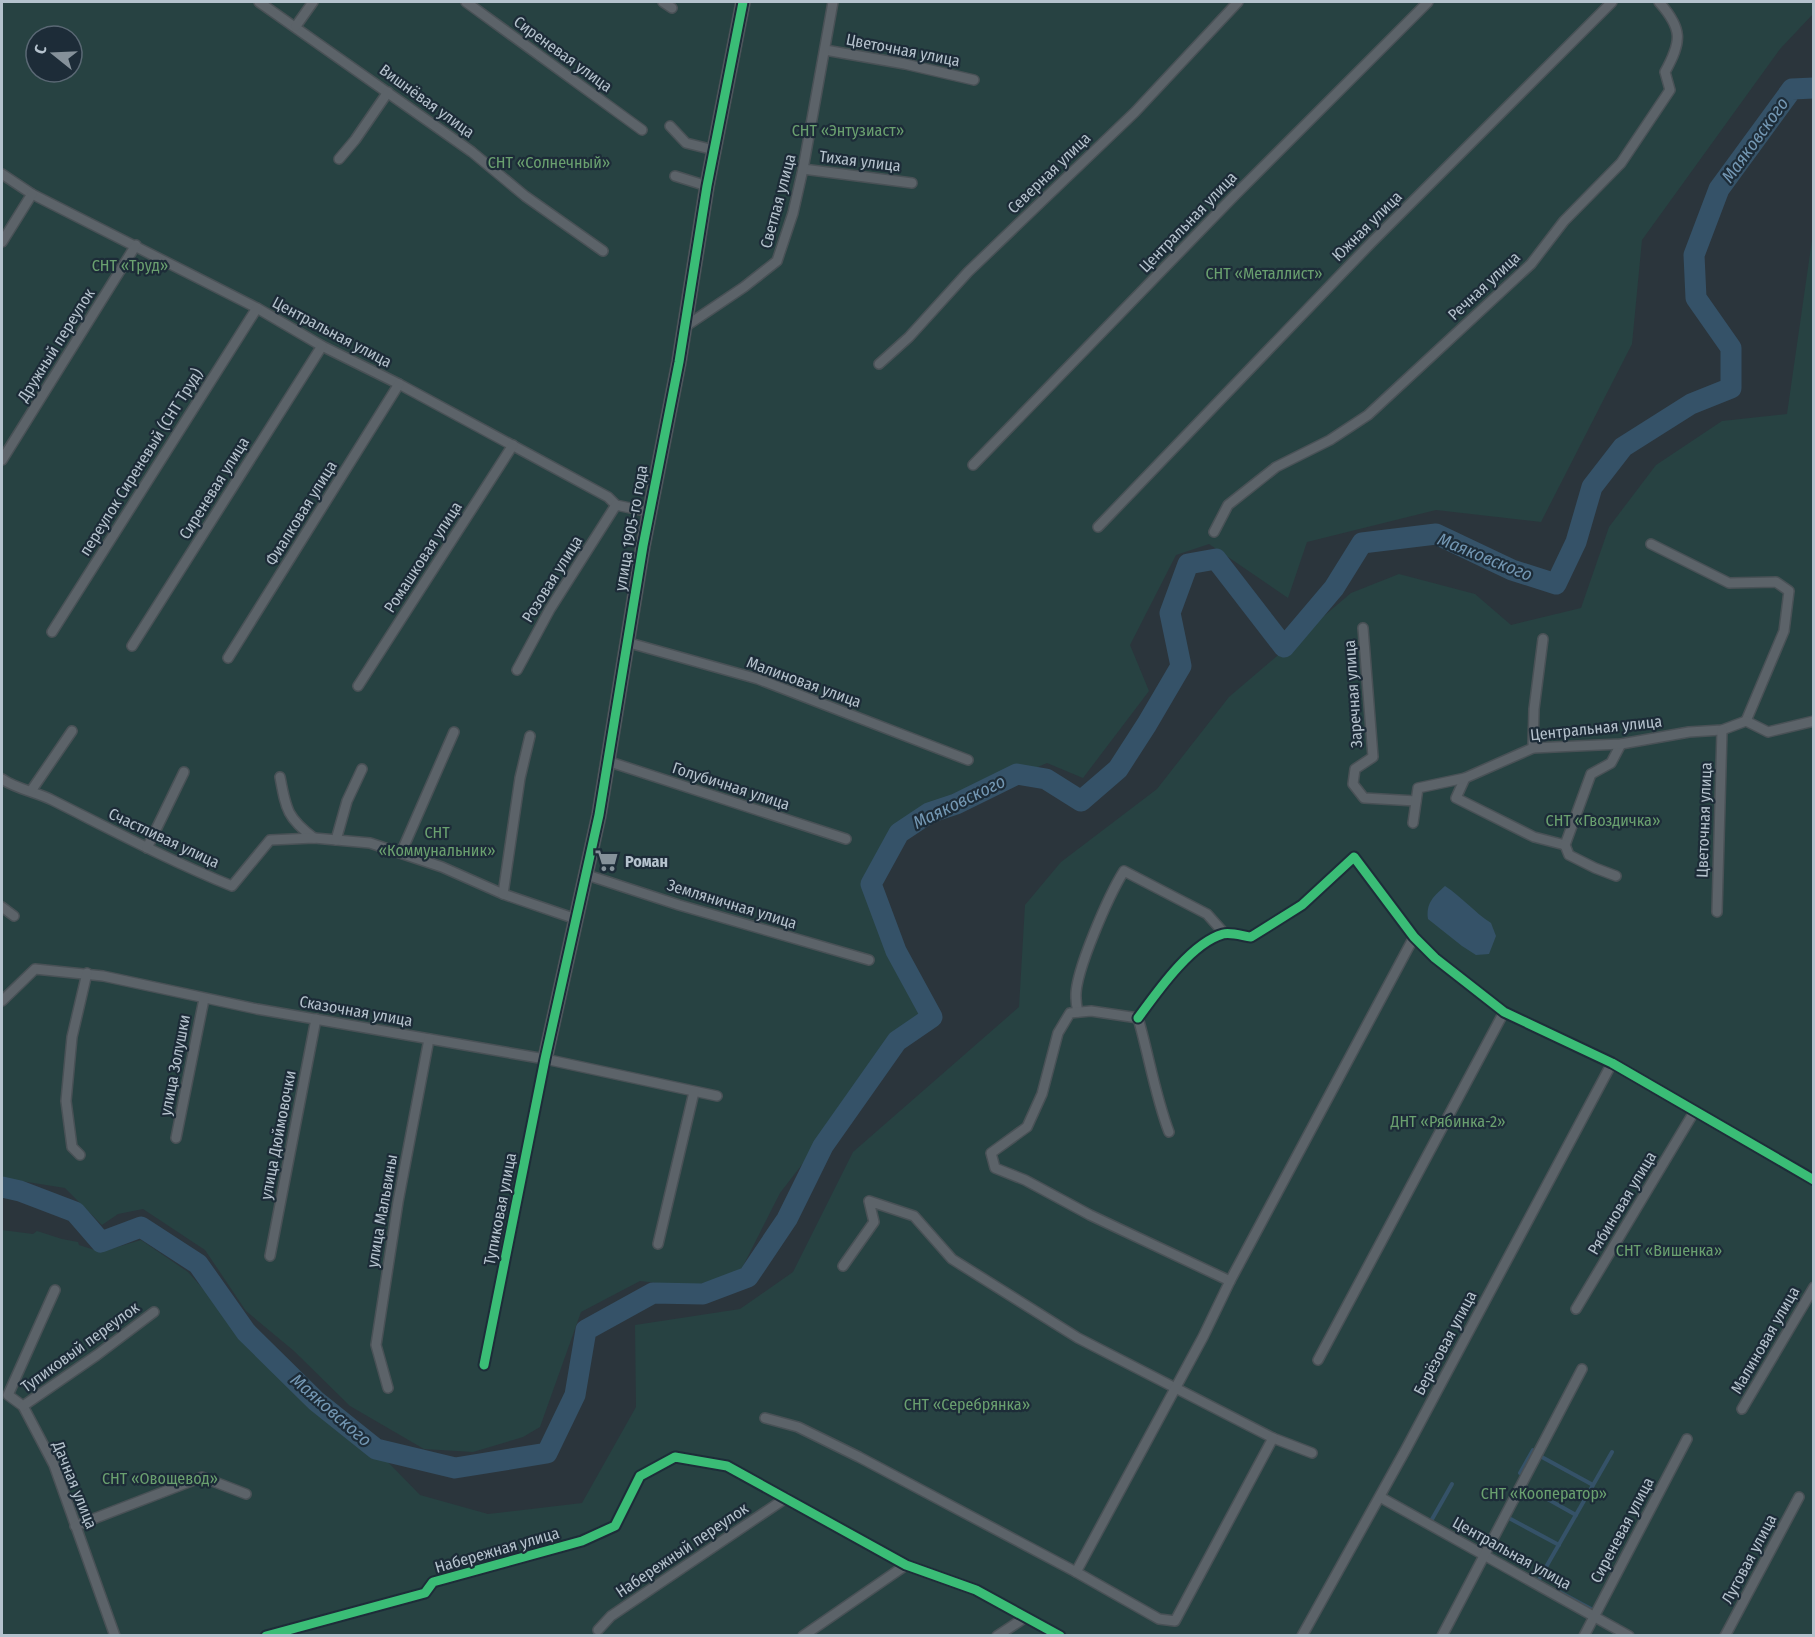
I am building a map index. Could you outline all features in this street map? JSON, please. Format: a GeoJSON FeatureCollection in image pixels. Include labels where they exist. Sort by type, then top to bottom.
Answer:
{"type":"FeatureCollection","features":[{"type":"Feature","properties":{"kind":"street","name":"Вишнёвая улица"},"geometry":{"type":"LineString","coordinates":[[260,2],[472,152],[525,196],[603,251]]}},
{"type":"Feature","properties":{"kind":"street"},"geometry":{"type":"LineString","coordinates":[[296,27],[313,2]]}},
{"type":"Feature","properties":{"kind":"street","name":"Сиреневая улица"},"geometry":{"type":"LineString","coordinates":[[466,2],[642,130]]}},
{"type":"Feature","properties":{"kind":"street"},"geometry":{"type":"LineString","coordinates":[[663,2],[672,8]]}},
{"type":"Feature","properties":{"kind":"street","name":"улица 1905-го года"},"geometry":{"type":"LineString","coordinates":[[545,1059],[587,875],[649,512],[686,326],[707,186],[743,2]]}},
{"type":"Feature","properties":{"kind":"street","name":"Светлая улица"},"geometry":{"type":"LineString","coordinates":[[686,326],[744,287],[777,261],[793,213],[803,169],[832,2]]}},
{"type":"Feature","properties":{"kind":"street","name":"Северная улица"},"geometry":{"type":"LineString","coordinates":[[879,364],[909,337],[968,272],[1135,112],[1238,2]]}},
{"type":"Feature","properties":{"kind":"street","name":"Центральная улица"},"geometry":{"type":"LineString","coordinates":[[973,465],[1235,195],[1428,2]]}},
{"type":"Feature","properties":{"kind":"street","name":"Южная улица"},"geometry":{"type":"LineString","coordinates":[[1098,527],[1371,243],[1612,2]]}},
{"type":"Feature","properties":{"kind":"street","name":"Речная улица"},"geometry":{"type":"LineString","coordinates":[[1214,532],[1228,505],[1276,467],[1330,440],[1368,416],[1531,264],[1564,221],[1621,163],[1670,90],[1665,72],[1676,51],[1678,30],[1670,13],[1659,2]]}},
{"type":"Feature","properties":{"kind":"street","name":"Цветочная улица"},"geometry":{"type":"LineString","coordinates":[[825,50],[905,64],[974,80]]}},
{"type":"Feature","properties":{"kind":"street"},"geometry":{"type":"LineString","coordinates":[[339,159],[388,92]]}},
{"type":"Feature","properties":{"kind":"street"},"geometry":{"type":"LineString","coordinates":[[670,126],[686,144],[714,150]]}},
{"type":"Feature","properties":{"kind":"street","name":"Тихая улица"},"geometry":{"type":"LineString","coordinates":[[803,169],[912,183]]}},
{"type":"Feature","properties":{"kind":"street","name":"Центральная улица"},"geometry":{"type":"LineString","coordinates":[[2,174],[32,194],[257,308],[322,345],[513,445],[608,497],[616,506],[649,512]]}},
{"type":"Feature","properties":{"kind":"street"},"geometry":{"type":"LineString","coordinates":[[675,176],[707,186]]}},
{"type":"Feature","properties":{"kind":"street"},"geometry":{"type":"LineString","coordinates":[[2,242],[32,194]]}},
{"type":"Feature","properties":{"kind":"street","name":"Дружный переулок"},"geometry":{"type":"LineString","coordinates":[[2,460],[136,245]]}},
{"type":"Feature","properties":{"kind":"street","name":"переулок Сиреневый (СНТ Труд)"},"geometry":{"type":"LineString","coordinates":[[52,632],[257,308]]}},
{"type":"Feature","properties":{"kind":"street","name":"Сиреневая улица"},"geometry":{"type":"LineString","coordinates":[[132,646],[322,345]]}},
{"type":"Feature","properties":{"kind":"street","name":"Фиалковая улица"},"geometry":{"type":"LineString","coordinates":[[228,658],[399,384]]}},
{"type":"Feature","properties":{"kind":"street","name":"Ромашковая улица"},"geometry":{"type":"LineString","coordinates":[[358,686],[513,445]]}},
{"type":"Feature","properties":{"kind":"street","name":"Розовая улица"},"geometry":{"type":"LineString","coordinates":[[517,670],[550,609],[616,506]]}},
{"type":"Feature","properties":{"kind":"street"},"geometry":{"type":"LineString","coordinates":[[1651,544],[1729,583],[1776,582],[1789,591],[1784,631],[1746,721],[1768,732],[1814,721]]}},
{"type":"Feature","properties":{"kind":"street","name":"Заречная улица"},"geometry":{"type":"LineString","coordinates":[[1364,628],[1373,757],[1355,769],[1353,784],[1364,798],[1416,801]]}},
{"type":"Feature","properties":{"kind":"street"},"geometry":{"type":"LineString","coordinates":[[1533,747],[1534,709],[1543,639]]}},
{"type":"Feature","properties":{"kind":"street","name":"Малиновая улица"},"geometry":{"type":"LineString","coordinates":[[626,642],[758,679],[968,760]]}},
{"type":"Feature","properties":{"kind":"street","name":"Центральная улица"},"geometry":{"type":"LineString","coordinates":[[1416,801],[1418,788],[1465,778],[1533,747],[1621,744],[1689,732],[1722,730],[1746,721]]}},
{"type":"Feature","properties":{"kind":"street","name":"Цветочная улица"},"geometry":{"type":"LineString","coordinates":[[1717,912],[1722,730]]}},
{"type":"Feature","properties":{"kind":"street"},"geometry":{"type":"LineString","coordinates":[[31,791],[72,732]]}},
{"type":"Feature","properties":{"kind":"street"},"geometry":{"type":"LineString","coordinates":[[401,853],[454,732]]}},
{"type":"Feature","properties":{"kind":"street"},"geometry":{"type":"LineString","coordinates":[[503,894],[520,778],[530,736]]}},
{"type":"Feature","properties":{"kind":"street"},"geometry":{"type":"LineString","coordinates":[[1616,876],[1569,855],[1565,845],[1591,774],[1611,763],[1621,744]]}},
{"type":"Feature","properties":{"kind":"street","name":"Голубичная улица"},"geometry":{"type":"LineString","coordinates":[[607,761],[846,839]]}},
{"type":"Feature","properties":{"kind":"street"},"geometry":{"type":"LineString","coordinates":[[336,840],[347,801],[362,769]]}},
{"type":"Feature","properties":{"kind":"street"},"geometry":{"type":"LineString","coordinates":[[147,848],[184,772]]}},
{"type":"Feature","properties":{"kind":"street"},"geometry":{"type":"LineString","coordinates":[[280,777],[286,808],[298,827],[314,838]]}},
{"type":"Feature","properties":{"kind":"street"},"geometry":{"type":"LineString","coordinates":[[1465,778],[1456,798],[1534,837],[1565,845]]}},
{"type":"Feature","properties":{"kind":"street"},"geometry":{"type":"LineString","coordinates":[[2,792],[5,781]]}},
{"type":"Feature","properties":{"kind":"street","name":"Счастливая улица"},"geometry":{"type":"LineString","coordinates":[[5,781],[31,791],[147,848],[232,886],[270,840],[314,838],[370,843],[442,867],[503,894],[576,918]]}},
{"type":"Feature","properties":{"kind":"street"},"geometry":{"type":"LineString","coordinates":[[1413,824],[1416,801]]}},
{"type":"Feature","properties":{"kind":"street"},"geometry":{"type":"LineString","coordinates":[[1078,1012],[1075,997],[1082,966],[1116,884],[1124,871],[1207,914],[1224,933],[1251,938],[1302,905],[1354,857],[1414,937],[1435,958],[1504,1012],[1612,1063],[1814,1180]]}},
{"type":"Feature","properties":{"kind":"street","name":"Земляничная улица"},"geometry":{"type":"LineString","coordinates":[[587,875],[679,905],[869,960]]}},
{"type":"Feature","properties":{"kind":"street"},"geometry":{"type":"LineString","coordinates":[[2,907],[14,916]]}},
{"type":"Feature","properties":{"kind":"street"},"geometry":{"type":"LineString","coordinates":[[1138,1018],[1172,974],[1204,945],[1224,933]]}},
{"type":"Feature","properties":{"kind":"street"},"geometry":{"type":"LineString","coordinates":[[1076,1572],[1414,937]]}},
{"type":"Feature","properties":{"kind":"street","name":"Сказочная улица"},"geometry":{"type":"LineString","coordinates":[[2,1001],[35,969],[87,973],[204,999],[545,1059],[717,1096]]}},
{"type":"Feature","properties":{"kind":"street"},"geometry":{"type":"LineString","coordinates":[[80,1155],[72,1147],[66,1101],[72,1037],[87,973]]}},
{"type":"Feature","properties":{"kind":"street","name":"улица Золушки"},"geometry":{"type":"LineString","coordinates":[[176,1138],[204,999]]}},
{"type":"Feature","properties":{"kind":"street"},"geometry":{"type":"LineString","coordinates":[[1138,1018],[1091,1011],[1070,1013],[1058,1033],[1042,1094],[1027,1127],[991,1153],[995,1168],[1025,1180],[1090,1215],[1230,1281]]}},
{"type":"Feature","properties":{"kind":"street"},"geometry":{"type":"LineString","coordinates":[[1318,1360],[1504,1012]]}},
{"type":"Feature","properties":{"kind":"street"},"geometry":{"type":"LineString","coordinates":[[1138,1018],[1149,1055],[1159,1106],[1169,1132]]}},
{"type":"Feature","properties":{"kind":"street","name":"улица Дюймовочки"},"geometry":{"type":"LineString","coordinates":[[270,1256],[316,1019]]}},
{"type":"Feature","properties":{"kind":"street","name":"улица Мальвины"},"geometry":{"type":"LineString","coordinates":[[388,1388],[376,1345],[398,1202],[429,1039]]}},
{"type":"Feature","properties":{"kind":"street","name":"Тупиковая улица"},"geometry":{"type":"LineString","coordinates":[[484,1365],[545,1059]]}},
{"type":"Feature","properties":{"kind":"street","name":"Берёзовая улица"},"geometry":{"type":"LineString","coordinates":[[1302,1635],[1380,1497],[1612,1063]]}},
{"type":"Feature","properties":{"kind":"street"},"geometry":{"type":"LineString","coordinates":[[658,1244],[694,1092]]}},
{"type":"Feature","properties":{"kind":"street","name":"Рябиновая улица"},"geometry":{"type":"LineString","coordinates":[[1576,1309],[1694,1112]]}},
{"type":"Feature","properties":{"kind":"street"},"geometry":{"type":"LineString","coordinates":[[843,1266],[874,1222],[869,1201],[914,1216],[952,1259],[1078,1338],[1273,1438],[1312,1453]]}},
{"type":"Feature","properties":{"kind":"street","name":"Малиновая улица"},"geometry":{"type":"LineString","coordinates":[[1742,1408],[1814,1287]]}},
{"type":"Feature","properties":{"kind":"street","name":"Дачная улица"},"geometry":{"type":"LineString","coordinates":[[55,1290],[8,1395],[23,1406],[54,1465],[115,1635]]}},
{"type":"Feature","properties":{"kind":"street","name":"Тупиковый переулок"},"geometry":{"type":"LineString","coordinates":[[23,1406],[154,1312]]}},
{"type":"Feature","properties":{"kind":"street"},"geometry":{"type":"LineString","coordinates":[[1442,1635],[1582,1369]]}},
{"type":"Feature","properties":{"kind":"street"},"geometry":{"type":"LineString","coordinates":[[765,1418],[798,1427],[859,1456],[1159,1619],[1175,1621],[1273,1438]]}},
{"type":"Feature","properties":{"kind":"street","name":"Сиреневая улица"},"geometry":{"type":"LineString","coordinates":[[1584,1635],[1687,1439]]}},
{"type":"Feature","properties":{"kind":"street","name":"Набережная улица"},"geometry":{"type":"LineString","coordinates":[[266,1635],[425,1593],[433,1582],[582,1541],[615,1526],[640,1476],[675,1457],[727,1466],[786,1498]]}},
{"type":"Feature","properties":{"kind":"street"},"geometry":{"type":"LineString","coordinates":[[75,1526],[202,1477],[246,1494]]}},
{"type":"Feature","properties":{"kind":"street","name":"Центральная улица"},"geometry":{"type":"LineString","coordinates":[[1380,1497],[1629,1635]]}},
{"type":"Feature","properties":{"kind":"street","name":"Луговая улица"},"geometry":{"type":"LineString","coordinates":[[1725,1635],[1799,1497]]}},
{"type":"Feature","properties":{"kind":"street"},"geometry":{"type":"LineString","coordinates":[[786,1498],[906,1565],[976,1590],[1060,1635]]}},
{"type":"Feature","properties":{"kind":"street","name":"Набережный переулок"},"geometry":{"type":"LineString","coordinates":[[598,1630],[612,1616],[786,1498]]}},
{"type":"Feature","properties":{"kind":"street"},"geometry":{"type":"LineString","coordinates":[[803,1635],[906,1565]]}},
{"type":"Feature","properties":{"kind":"street"},"geometry":{"type":"LineString","coordinates":[[997,1635],[1026,1617]]}},
{"type":"Feature","properties":{"kind":"green space"},"geometry":{"type":"Polygon","coordinates":[[[2,2],[1813,2],[1813,14],[1780,49],[1642,240],[1632,344],[1541,522],[1436,510],[1307,542],[1288,598],[1209,544],[1176,555],[1130,645],[1149,691],[1083,778],[1047,763],[929,813],[899,833],[871,884],[932,1017],[895,1044],[780,1193],[740,1272],[690,1287],[640,1281],[581,1312],[540,1427],[523,1437],[473,1452],[424,1449],[350,1406],[294,1351],[246,1311],[205,1250],[143,1209],[118,1214],[102,1225],[65,1188],[2,1178],[2,2]]]}},
{"type":"Feature","properties":{"kind":"green space"},"geometry":{"type":"Polygon","coordinates":[[[1813,233],[1813,1635],[2,1635],[2,1230],[33,1234],[37,1231],[78,1242],[79,1245],[101,1252],[141,1240],[188,1272],[294,1391],[336,1417],[385,1459],[420,1495],[488,1514],[582,1503],[636,1407],[635,1325],[740,1309],[793,1272],[853,1152],[1019,1007],[1025,905],[1061,862],[1157,789],[1229,697],[1351,593],[1399,574],[1475,594],[1511,625],[1581,608],[1609,527],[1656,465],[1722,421],[1787,414],[1813,233]]]}},
{"type":"Feature","properties":{"kind":"water"},"geometry":{"type":"Polygon","coordinates":[[[1445,886],[1491,923],[1496,936],[1489,954],[1476,955],[1428,919],[1431,901],[1445,886]]]}},
{"type":"Feature","properties":{"kind":"waterway","name":"Маяковского"},"geometry":{"type":"LineString","coordinates":[[2,1187],[20,1191],[75,1212],[101,1242],[141,1227],[198,1264],[246,1332],[316,1401],[376,1449],[455,1468],[547,1453],[575,1395],[586,1330],[653,1293],[703,1294],[748,1277],[787,1219],[823,1146],[897,1041],[932,1017],[896,951],[871,884],[899,833],[929,813],[956,804],[1017,774],[1046,779],[1081,801],[1118,769],[1181,666],[1170,613],[1188,564],[1216,559],[1284,647],[1334,588],[1362,543],[1436,534],[1512,570],[1556,584],[1576,542],[1592,487],[1623,447],[1691,404],[1731,388],[1731,348],[1696,298],[1694,255],[1719,189],[1792,89],[1814,88]]}},
{"type":"Feature","properties":{"kind":"waterway"},"geometry":{"type":"LineString","coordinates":[[1520,1473],[1533,1450]]}},
{"type":"Feature","properties":{"kind":"waterway"},"geometry":{"type":"LineString","coordinates":[[1538,1581],[1612,1452]]}},
{"type":"Feature","properties":{"kind":"waterway"},"geometry":{"type":"LineString","coordinates":[[1540,1456],[1593,1485]]}},
{"type":"Feature","properties":{"kind":"waterway"},"geometry":{"type":"LineString","coordinates":[[1431,1521],[1452,1484]]}},
{"type":"Feature","properties":{"kind":"waterway"},"geometry":{"type":"LineString","coordinates":[[1544,1497],[1576,1515]]}},
{"type":"Feature","properties":{"kind":"waterway"},"geometry":{"type":"LineString","coordinates":[[1507,1517],[1559,1545]]}},
{"type":"Feature","properties":{"kind":"waterway"},"geometry":{"type":"LineString","coordinates":[[1556,1590],[1593,1610]]}},
{"type":"Feature","properties":{"kind":"cycle path"},"geometry":{"type":"LineString","coordinates":[[484,1365],[545,1059],[599,815],[643,546],[679,362],[707,186],[743,2]]}},
{"type":"Feature","properties":{"kind":"cycle path"},"geometry":{"type":"LineString","coordinates":[[1138,1018],[1176,970],[1199,947],[1223,934],[1251,937],[1302,905],[1354,857],[1414,937],[1435,958],[1504,1012],[1612,1063],[1814,1180]]}},
{"type":"Feature","properties":{"kind":"cycle path"},"geometry":{"type":"LineString","coordinates":[[266,1636],[425,1593],[433,1582],[582,1541],[615,1526],[640,1476],[675,1457],[727,1466],[906,1565],[976,1590],[1060,1636]]}},
{"type":"Feature","properties":{"kind":"place","name":"Роман"},"geometry":{"type":"Point","coordinates":[607,861]}},
{"type":"Feature","properties":{"kind":"park label","name":"СНТ «Энтузиаст»"},"geometry":{"type":"Point","coordinates":[848,130]}},
{"type":"Feature","properties":{"kind":"park label","name":"СНТ «Солнечный»"},"geometry":{"type":"Point","coordinates":[549,162]}},
{"type":"Feature","properties":{"kind":"park label","name":"СНТ «Труд»"},"geometry":{"type":"Point","coordinates":[130,265]}},
{"type":"Feature","properties":{"kind":"park label","name":"СНТ «Металлист»"},"geometry":{"type":"Point","coordinates":[1264,273]}},
{"type":"Feature","properties":{"kind":"park label","name":"СНТ «Гвоздичка»"},"geometry":{"type":"Point","coordinates":[1603,820]}},
{"type":"Feature","properties":{"kind":"park label","name":"СНТ «Коммунальник»"},"geometry":{"type":"Point","coordinates":[437,841]}},
{"type":"Feature","properties":{"kind":"park label","name":"ДНТ «Рябинка-2»"},"geometry":{"type":"Point","coordinates":[1448,1121]}},
{"type":"Feature","properties":{"kind":"park label","name":"СНТ «Вишенка»"},"geometry":{"type":"Point","coordinates":[1669,1250]}},
{"type":"Feature","properties":{"kind":"park label","name":"СНТ «Серебрянка»"},"geometry":{"type":"Point","coordinates":[967,1404]}},
{"type":"Feature","properties":{"kind":"park label","name":"СНТ «Овощевод»"},"geometry":{"type":"Point","coordinates":[160,1478]}},
{"type":"Feature","properties":{"kind":"park label","name":"СНТ «Кооператор»"},"geometry":{"type":"Point","coordinates":[1544,1493]}}]}
